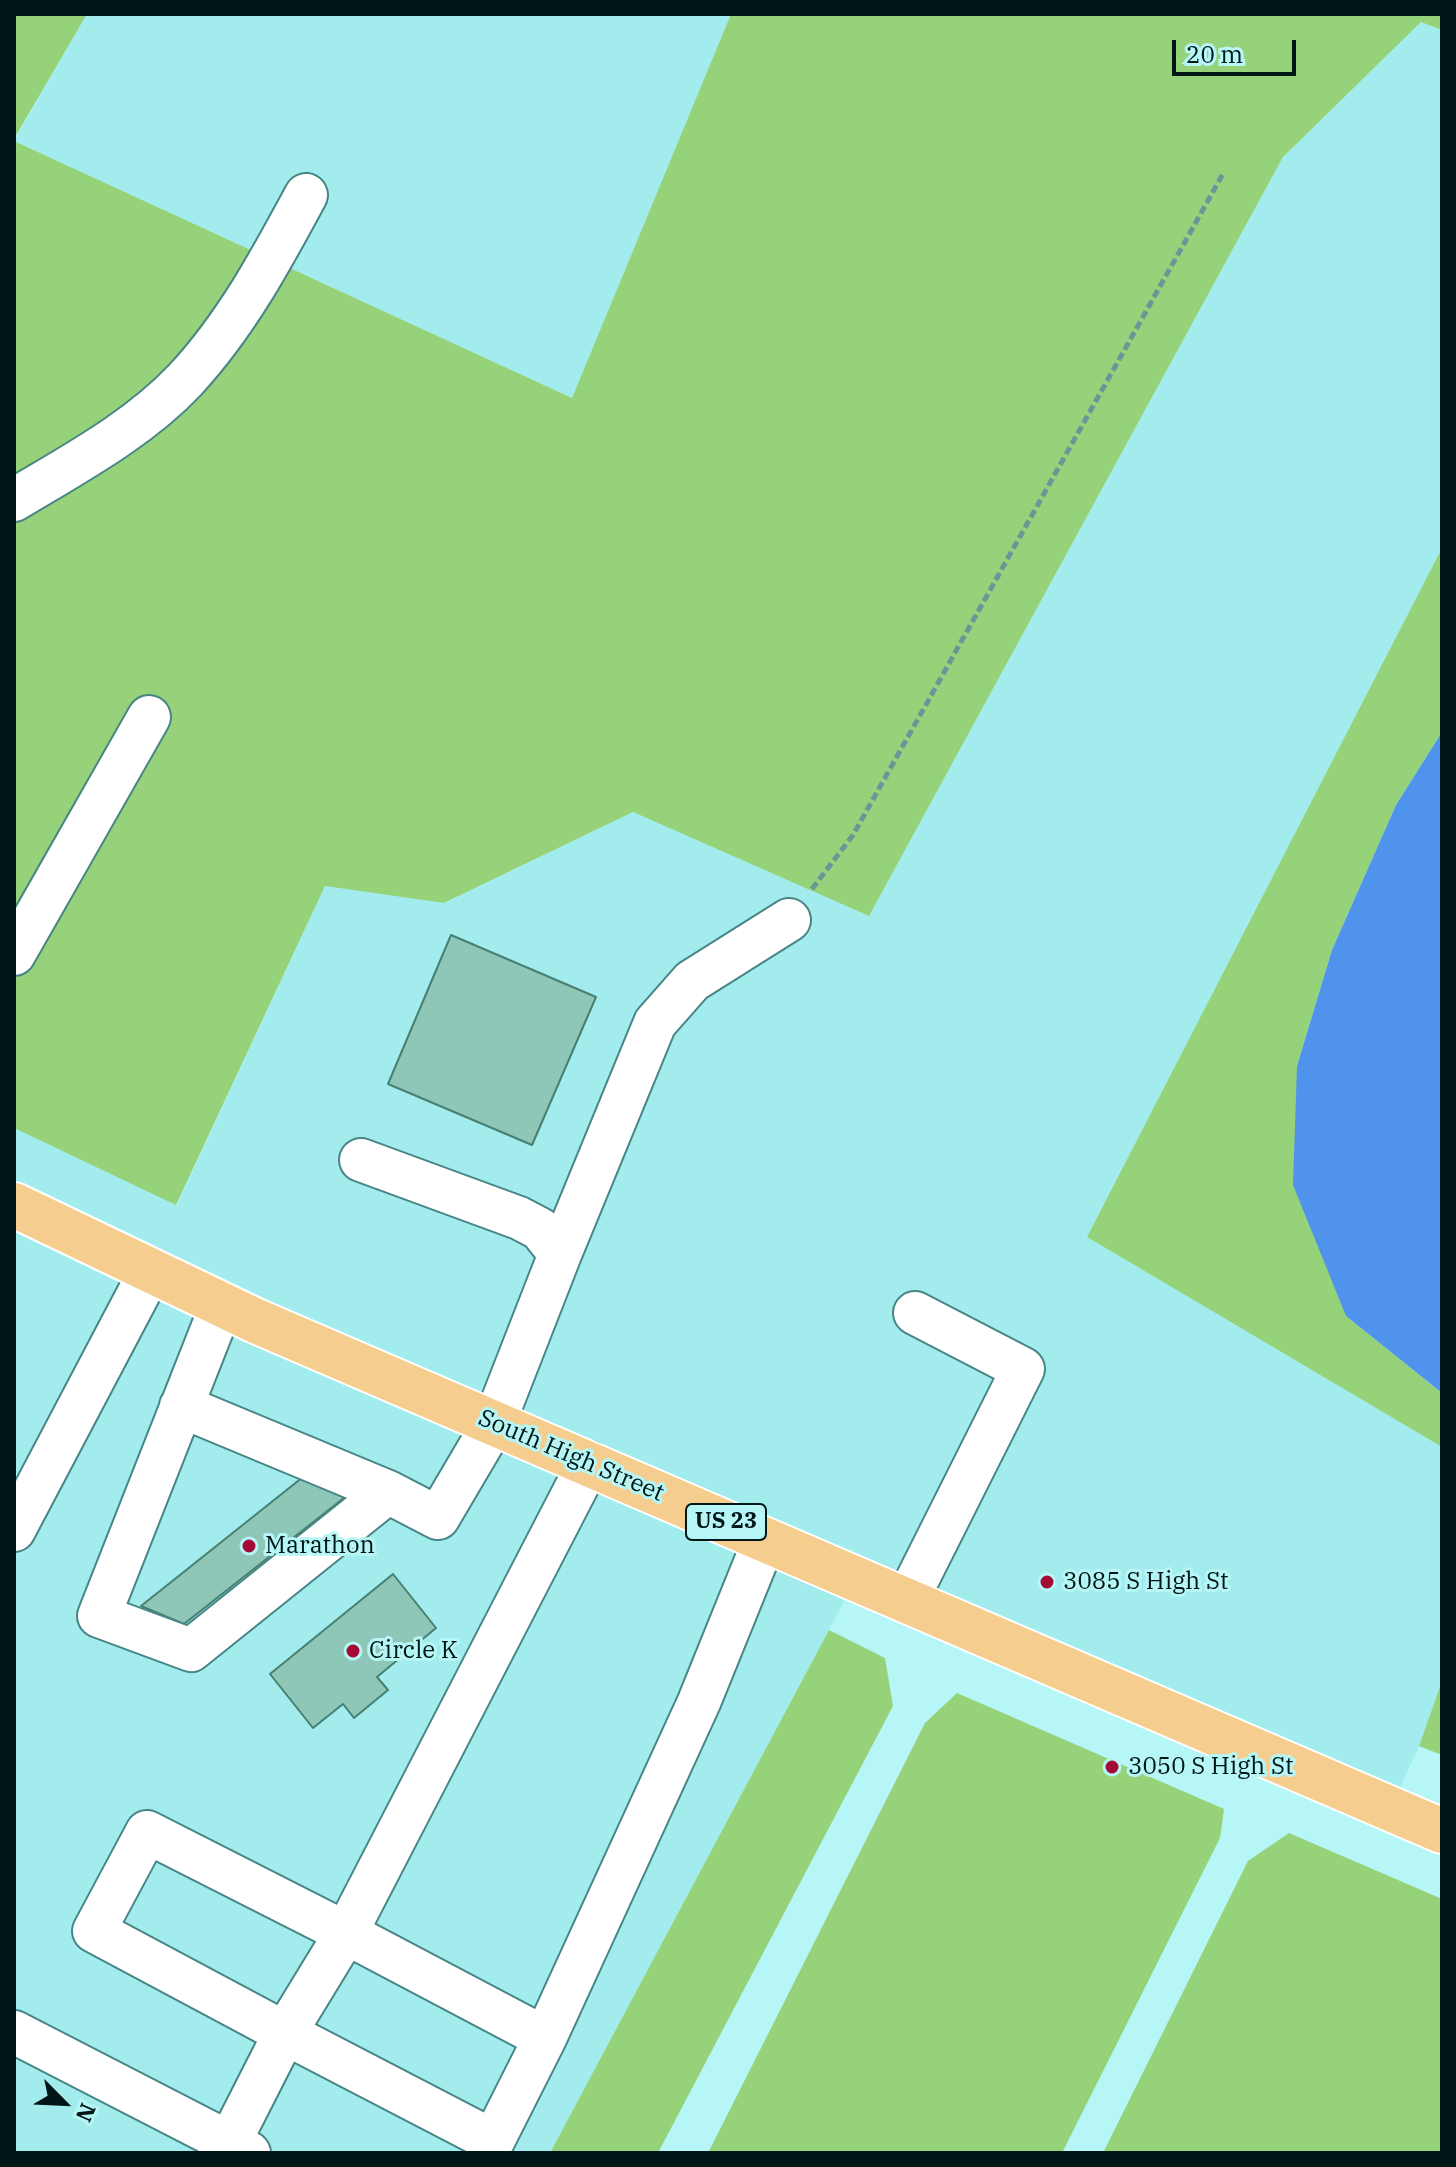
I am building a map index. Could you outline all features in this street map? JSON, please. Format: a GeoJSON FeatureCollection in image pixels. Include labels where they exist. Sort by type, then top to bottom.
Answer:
{"type":"FeatureCollection","features":[{"type":"Feature","properties":{"kind":"main road","name":"South High Street"},"geometry":{"type":"LineString","coordinates":[[14,1205],[222,1304],[1442,1831]]}},
{"type":"Feature","properties":{"kind":"lane"},"geometry":{"type":"LineString","coordinates":[[14,500],[136,423],[184,381],[234,320],[306,195]]}},
{"type":"Feature","properties":{"kind":"lane"},"geometry":{"type":"LineString","coordinates":[[14,954],[149,717]]}},
{"type":"Feature","properties":{"kind":"lane"},"geometry":{"type":"LineString","coordinates":[[181,1406],[388,1492],[438,1518],[494,1423],[655,1023],[692,981],[789,920]]}},
{"type":"Feature","properties":{"kind":"lane"},"geometry":{"type":"LineString","coordinates":[[361,1160],[519,1218],[540,1229],[560,1254]]}},
{"type":"Feature","properties":{"kind":"lane"},"geometry":{"type":"LineString","coordinates":[[14,1530],[151,1270]]}},
{"type":"Feature","properties":{"kind":"lane"},"geometry":{"type":"LineString","coordinates":[[222,1304],[99,1616],[191,1650],[388,1492]]}},
{"type":"Feature","properties":{"kind":"lane"},"geometry":{"type":"LineString","coordinates":[[907,1600],[1023,1369],[915,1313]]}},
{"type":"Feature","properties":{"kind":"lane"},"geometry":{"type":"LineString","coordinates":[[14,2032],[234,2150],[285,2033],[346,1933],[589,1463]]}},
{"type":"Feature","properties":{"kind":"lane"},"geometry":{"type":"LineString","coordinates":[[545,2038],[147,1832],[94,1931],[489,2147],[545,2038],[699,1702],[765,1539]]}},
{"type":"Feature","properties":{"kind":"path"},"geometry":{"type":"LineString","coordinates":[[789,920],[853,835],[1224,172]]}},
{"type":"Feature","properties":{"kind":"shaded area"},"geometry":{"type":"Polygon","coordinates":[[[87,14],[731,14],[572,398],[14,141],[87,14]]]}},
{"type":"Feature","properties":{"kind":"shaded area"},"geometry":{"type":"Polygon","coordinates":[[[1421,22],[1442,30],[1442,548],[1087,1237],[1442,1447],[1442,1681],[1419,1746],[1385,1820],[848,1594],[550,2153],[14,2153],[14,1128],[177,1205],[325,886],[445,903],[633,812],[869,916],[1283,157],[1421,22]]]}},
{"type":"Feature","properties":{"kind":"green space"},"geometry":{"type":"Polygon","coordinates":[[[14,14],[87,14],[14,139],[14,14]]]}},
{"type":"Feature","properties":{"kind":"green space"},"geometry":{"type":"Polygon","coordinates":[[[731,14],[1442,14],[1442,30],[1421,22],[1283,157],[869,916],[633,812],[444,903],[325,886],[176,1205],[14,1128],[14,141],[572,398],[731,14]]]}},
{"type":"Feature","properties":{"kind":"green space"},"geometry":{"type":"Polygon","coordinates":[[[1442,548],[1442,732],[1396,805],[1332,950],[1297,1066],[1346,1316],[1442,1393],[1442,1447],[1087,1237],[1442,548]]]}},
{"type":"Feature","properties":{"kind":"green space"},"geometry":{"type":"Polygon","coordinates":[[[829,1630],[885,1658],[893,1706],[658,2153],[550,2153],[829,1630]]]}},
{"type":"Feature","properties":{"kind":"green space"},"geometry":{"type":"Polygon","coordinates":[[[1442,1681],[1442,1755],[1419,1746],[1442,1681]]]}},
{"type":"Feature","properties":{"kind":"green space"},"geometry":{"type":"Polygon","coordinates":[[[957,1693],[1224,1809],[1220,1838],[1062,2153],[708,2153],[925,1723],[957,1693]]]}},
{"type":"Feature","properties":{"kind":"green space"},"geometry":{"type":"Polygon","coordinates":[[[1289,1833],[1442,1899],[1442,2153],[1103,2153],[1248,1861],[1289,1833]]]}},
{"type":"Feature","properties":{"kind":"water"},"geometry":{"type":"Polygon","coordinates":[[[1442,732],[1442,1393],[1346,1316],[1293,1185],[1297,1066],[1332,950],[1396,805],[1442,732]]]}},
{"type":"Feature","properties":{"kind":"building"},"geometry":{"type":"Polygon","coordinates":[[[451,935],[596,997],[532,1145],[388,1084],[451,935]]]}},
{"type":"Feature","properties":{"kind":"building","name":"Marathon"},"geometry":{"type":"Polygon","coordinates":[[[313,1469],[359,1486],[184,1624],[141,1606],[313,1469]]]}},
{"type":"Feature","properties":{"kind":"building","name":"Circle K"},"geometry":{"type":"Polygon","coordinates":[[[393,1574],[436,1628],[377,1677],[388,1690],[354,1718],[343,1704],[313,1728],[270,1674],[393,1574]]]}},
{"type":"Feature","properties":{"kind":"place","name":"Marathon"},"geometry":{"type":"Point","coordinates":[249,1546]}},
{"type":"Feature","properties":{"kind":"place","name":"3085 S High St"},"geometry":{"type":"Point","coordinates":[1047,1582]}},
{"type":"Feature","properties":{"kind":"place","name":"Circle K"},"geometry":{"type":"Point","coordinates":[353,1651]}},
{"type":"Feature","properties":{"kind":"place","name":"3050 S High St"},"geometry":{"type":"Point","coordinates":[1112,1767]}}]}
